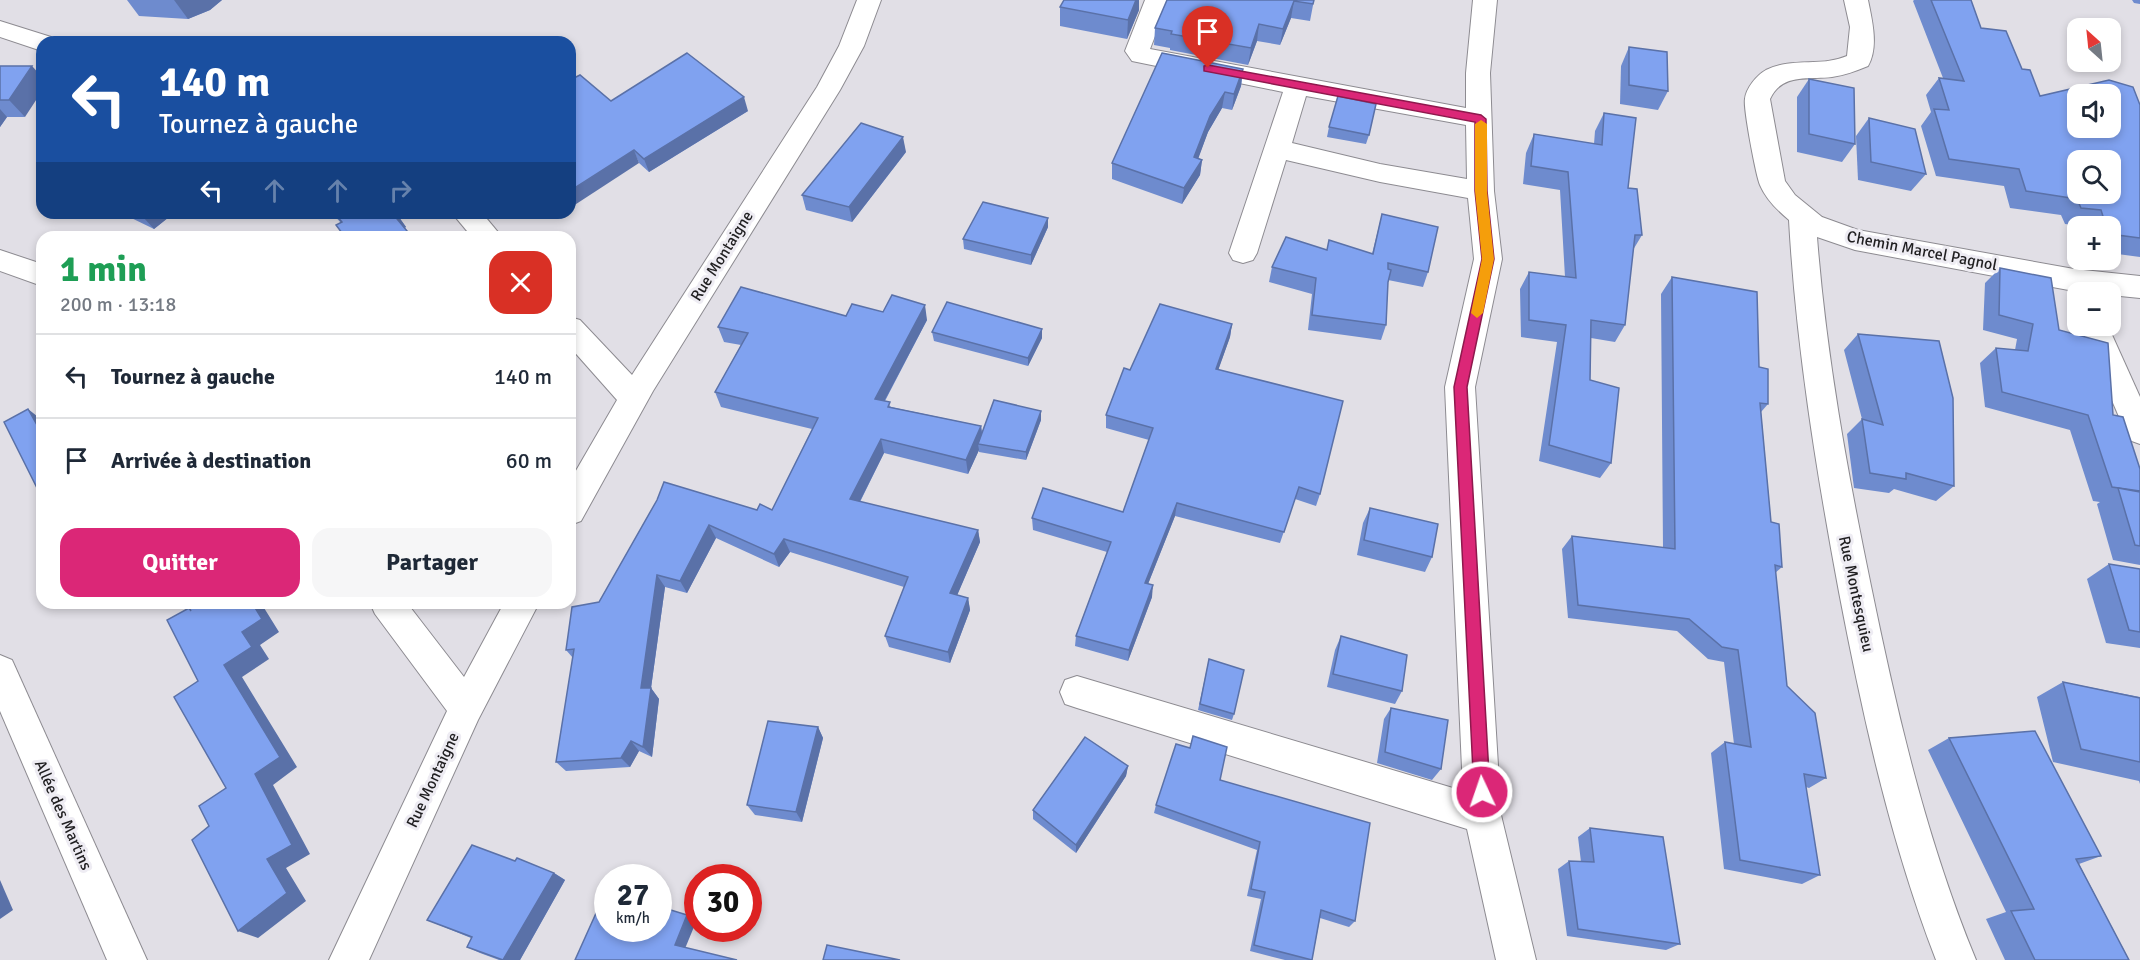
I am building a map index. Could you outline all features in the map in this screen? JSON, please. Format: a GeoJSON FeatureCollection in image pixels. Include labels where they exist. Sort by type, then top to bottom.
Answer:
{"type":"FeatureCollection","features":[{"type":"Feature","properties":{"kind":"street","name":"Rue Montaigne"},"geometry":{"type":"LineString","coordinates":[[576,500],[634,398],[827,87],[862,24],[869,0]]}},
{"type":"Feature","properties":{"kind":"street"},"geometry":{"type":"LineString","coordinates":[[1157,0],[1137,51],[1142,55],[1297,87],[1481,119]]}},
{"type":"Feature","properties":{"kind":"street"},"geometry":{"type":"LineString","coordinates":[[1485,0],[1478,73],[1481,119],[1481,191],[1488,259],[1460,387],[1483,815],[1516,960]]}},
{"type":"Feature","properties":{"kind":"street","name":"Chemin Marcel Pagnol"},"geometry":{"type":"LineString","coordinates":[[1856,0],[1862,27],[1859,60],[1837,70],[1793,71],[1780,74],[1768,79],[1760,87],[1757,99],[1772,183],[1785,202],[1802,218],[1855,240],[2067,284]]}},
{"type":"Feature","properties":{"kind":"street"},"geometry":{"type":"LineString","coordinates":[[0,29],[36,41]]}},
{"type":"Feature","properties":{"kind":"street"},"geometry":{"type":"LineString","coordinates":[[1243,253],[1297,87]]}},
{"type":"Feature","properties":{"kind":"street"},"geometry":{"type":"LineString","coordinates":[[1276,148],[1380,173],[1481,191]]}},
{"type":"Feature","properties":{"kind":"street","name":"Rue Montesquieu"},"geometry":{"type":"LineString","coordinates":[[1802,218],[1809,304],[1841,521],[1874,681],[1916,850],[1956,960]]}},
{"type":"Feature","properties":{"kind":"street"},"geometry":{"type":"LineString","coordinates":[[472,219],[482,231]]}},
{"type":"Feature","properties":{"kind":"street"},"geometry":{"type":"LineString","coordinates":[[0,260],[36,273]]}},
{"type":"Feature","properties":{"kind":"street","name":"Chemin Marcel Pagnol"},"geometry":{"type":"LineString","coordinates":[[2121,287],[2140,287]]}},
{"type":"Feature","properties":{"kind":"street"},"geometry":{"type":"LineString","coordinates":[[576,335],[634,398]]}},
{"type":"Feature","properties":{"kind":"street"},"geometry":{"type":"LineString","coordinates":[[2098,336],[2140,431]]}},
{"type":"Feature","properties":{"kind":"street"},"geometry":{"type":"LineString","coordinates":[[392,609],[466,708]]}},
{"type":"Feature","properties":{"kind":"street","name":"Rue Montaigne"},"geometry":{"type":"LineString","coordinates":[[349,960],[466,708],[519,609]]}},
{"type":"Feature","properties":{"kind":"street","name":"Allée des Martins"},"geometry":{"type":"LineString","coordinates":[[0,671],[126,960]]}},
{"type":"Feature","properties":{"kind":"street"},"geometry":{"type":"LineString","coordinates":[[1077,692],[1483,815]]}},
{"type":"Feature","properties":{"kind":"building"},"geometry":{"type":"Polygon","coordinates":[[[1064,0],[1136,0],[1128,20],[1060,7],[1064,0]]]}},
{"type":"Feature","properties":{"kind":"building"},"geometry":{"type":"Polygon","coordinates":[[[1167,0],[1314,0],[1313,4],[1294,1],[1283,29],[1259,24],[1251,48],[1171,34],[1172,31],[1155,28],[1167,0]]]}},
{"type":"Feature","properties":{"kind":"building"},"geometry":{"type":"Polygon","coordinates":[[[1931,0],[1971,0],[1981,28],[2006,31],[2022,69],[2030,70],[2040,96],[2067,90],[2067,138],[2121,138],[2121,84],[2092,84],[2109,80],[2133,87],[2140,105],[2140,238],[2121,235],[2121,216],[2103,216],[2101,210],[2081,208],[2079,204],[2121,204],[2121,150],[2067,150],[2067,197],[2026,191],[2019,169],[1949,159],[1934,109],[1949,110],[1939,78],[1964,81],[1931,0]]]}},
{"type":"Feature","properties":{"kind":"building"},"geometry":{"type":"Polygon","coordinates":[[[1629,47],[1667,52],[1668,91],[1629,85],[1629,47]]]}},
{"type":"Feature","properties":{"kind":"building"},"geometry":{"type":"Polygon","coordinates":[[[687,53],[744,97],[644,159],[634,150],[576,187],[576,77],[580,75],[611,101],[687,53]]]}},
{"type":"Feature","properties":{"kind":"building"},"geometry":{"type":"Polygon","coordinates":[[[1162,53],[1243,69],[1234,94],[1225,92],[1210,116],[1194,157],[1202,160],[1184,188],[1112,163],[1162,53]]]}},
{"type":"Feature","properties":{"kind":"building"},"geometry":{"type":"Polygon","coordinates":[[[0,66],[32,66],[9,100],[0,100],[0,66]]]}},
{"type":"Feature","properties":{"kind":"building"},"geometry":{"type":"Polygon","coordinates":[[[1809,79],[1854,88],[1855,144],[1809,134],[1809,79]]]}},
{"type":"Feature","properties":{"kind":"building"},"geometry":{"type":"Polygon","coordinates":[[[1338,96],[1376,104],[1369,135],[1329,127],[1338,96]]]}},
{"type":"Feature","properties":{"kind":"building"},"geometry":{"type":"Polygon","coordinates":[[[1604,113],[1636,118],[1628,188],[1637,189],[1642,235],[1635,235],[1625,325],[1591,320],[1590,380],[1619,388],[1611,463],[1549,445],[1566,325],[1529,320],[1529,272],[1576,278],[1568,172],[1531,166],[1534,134],[1602,145],[1604,113]]]}},
{"type":"Feature","properties":{"kind":"building"},"geometry":{"type":"Polygon","coordinates":[[[1869,118],[1915,129],[1926,174],[1871,162],[1869,118]]]}},
{"type":"Feature","properties":{"kind":"building"},"geometry":{"type":"Polygon","coordinates":[[[861,123],[903,137],[849,207],[802,195],[861,123]]]}},
{"type":"Feature","properties":{"kind":"building"},"geometry":{"type":"Polygon","coordinates":[[[983,202],[1048,218],[1031,255],[963,239],[983,202]]]}},
{"type":"Feature","properties":{"kind":"building"},"geometry":{"type":"Polygon","coordinates":[[[1382,214],[1438,227],[1428,272],[1388,263],[1388,269],[1391,270],[1388,282],[1386,325],[1312,315],[1316,278],[1272,267],[1286,237],[1327,250],[1329,240],[1373,254],[1382,214]]]}},
{"type":"Feature","properties":{"kind":"building"},"geometry":{"type":"Polygon","coordinates":[[[339,219],[397,219],[407,231],[340,231],[336,225],[342,222],[339,219]]]}},
{"type":"Feature","properties":{"kind":"building"},"geometry":{"type":"Polygon","coordinates":[[[2000,268],[2051,278],[2059,330],[2067,332],[2067,336],[2082,336],[2108,343],[2113,415],[2123,417],[2140,469],[2140,491],[2112,487],[2088,415],[2002,392],[1996,348],[2028,351],[2033,324],[1999,315],[2000,268]]]}},
{"type":"Feature","properties":{"kind":"building"},"geometry":{"type":"Polygon","coordinates":[[[1672,277],[1757,292],[1759,367],[1768,369],[1768,404],[1760,403],[1771,522],[1779,524],[1782,567],[1775,565],[1787,686],[1815,713],[1826,778],[1804,774],[1820,875],[1740,860],[1725,742],[1751,747],[1738,650],[1722,647],[1689,619],[1578,605],[1572,536],[1675,549],[1672,277]]]}},
{"type":"Feature","properties":{"kind":"building"},"geometry":{"type":"Polygon","coordinates":[[[741,287],[846,316],[852,304],[883,312],[892,295],[925,305],[875,399],[890,402],[888,407],[981,426],[966,460],[881,439],[850,499],[978,530],[950,593],[968,598],[948,652],[885,636],[908,577],[784,539],[774,554],[709,525],[680,581],[657,575],[641,688],[651,688],[643,747],[631,741],[621,758],[556,762],[574,649],[566,650],[572,609],[599,602],[657,500],[664,482],[757,510],[760,504],[772,510],[818,418],[715,392],[748,333],[718,327],[741,287]]]}},
{"type":"Feature","properties":{"kind":"building"},"geometry":{"type":"Polygon","coordinates":[[[947,302],[1042,329],[1028,358],[932,332],[947,302]]]}},
{"type":"Feature","properties":{"kind":"building"},"geometry":{"type":"Polygon","coordinates":[[[1160,304],[1232,324],[1216,369],[1343,401],[1320,494],[1299,487],[1284,532],[1177,503],[1145,583],[1153,585],[1129,650],[1076,636],[1111,542],[1032,518],[1043,488],[1123,512],[1153,428],[1106,415],[1124,368],[1130,370],[1160,304]]]}},
{"type":"Feature","properties":{"kind":"building"},"geometry":{"type":"Polygon","coordinates":[[[1858,334],[1939,341],[1953,398],[1954,486],[1906,473],[1906,479],[1870,473],[1862,419],[1883,425],[1858,334]]]}},
{"type":"Feature","properties":{"kind":"building"},"geometry":{"type":"Polygon","coordinates":[[[994,400],[1041,411],[1026,452],[978,444],[994,400]]]}},
{"type":"Feature","properties":{"kind":"building"},"geometry":{"type":"Polygon","coordinates":[[[28,409],[36,423],[36,486],[4,422],[28,409]]]}},
{"type":"Feature","properties":{"kind":"building"},"geometry":{"type":"Polygon","coordinates":[[[2118,488],[2140,492],[2140,546],[2135,545],[2118,488]]]}},
{"type":"Feature","properties":{"kind":"building"},"geometry":{"type":"Polygon","coordinates":[[[1370,508],[1438,524],[1432,557],[1364,540],[1370,508]]]}},
{"type":"Feature","properties":{"kind":"building"},"geometry":{"type":"Polygon","coordinates":[[[2109,564],[2140,569],[2140,632],[2129,630],[2109,564]]]}},
{"type":"Feature","properties":{"kind":"building"},"geometry":{"type":"Polygon","coordinates":[[[187,609],[191,611],[190,609],[256,609],[262,619],[242,632],[252,647],[224,665],[280,757],[255,774],[292,845],[267,859],[287,893],[238,931],[192,840],[209,826],[199,806],[226,788],[174,697],[198,681],[167,620],[187,609]]]}},
{"type":"Feature","properties":{"kind":"building"},"geometry":{"type":"Polygon","coordinates":[[[1341,636],[1407,655],[1402,691],[1333,674],[1341,636]]]}},
{"type":"Feature","properties":{"kind":"building"},"geometry":{"type":"Polygon","coordinates":[[[1209,659],[1244,670],[1234,714],[1200,704],[1209,659]]]}},
{"type":"Feature","properties":{"kind":"building"},"geometry":{"type":"Polygon","coordinates":[[[2063,682],[2140,698],[2140,762],[2081,749],[2063,682]]]}},
{"type":"Feature","properties":{"kind":"building"},"geometry":{"type":"Polygon","coordinates":[[[1391,708],[1448,720],[1441,769],[1385,752],[1391,708]]]}},
{"type":"Feature","properties":{"kind":"building"},"geometry":{"type":"Polygon","coordinates":[[[768,721],[818,727],[796,812],[747,805],[768,721]]]}},
{"type":"Feature","properties":{"kind":"building"},"geometry":{"type":"Polygon","coordinates":[[[2035,731],[2101,856],[2076,859],[2129,960],[2035,960],[2011,911],[2034,909],[1949,738],[2035,731]]]}},
{"type":"Feature","properties":{"kind":"building"},"geometry":{"type":"Polygon","coordinates":[[[1193,736],[1227,747],[1220,780],[1370,823],[1355,921],[1321,910],[1312,960],[1254,945],[1265,892],[1251,889],[1260,842],[1156,805],[1176,744],[1190,748],[1193,736]]]}},
{"type":"Feature","properties":{"kind":"building"},"geometry":{"type":"Polygon","coordinates":[[[1085,737],[1128,766],[1076,845],[1033,810],[1085,737]]]}},
{"type":"Feature","properties":{"kind":"building"},"geometry":{"type":"Polygon","coordinates":[[[1590,828],[1663,837],[1680,944],[1578,929],[1569,861],[1594,862],[1590,828]]]}},
{"type":"Feature","properties":{"kind":"building"},"geometry":{"type":"Polygon","coordinates":[[[472,845],[515,861],[517,858],[554,873],[503,960],[467,947],[472,937],[427,920],[472,845]]]}},
{"type":"Feature","properties":{"kind":"building"},"geometry":{"type":"Polygon","coordinates":[[[672,910],[684,914],[684,922],[675,945],[737,960],[575,960],[594,918],[594,942],[672,942],[672,910]]]}},
{"type":"Feature","properties":{"kind":"building"},"geometry":{"type":"Polygon","coordinates":[[[827,945],[900,960],[823,960],[827,945]]]}},
{"type":"Feature","properties":{"kind":"slow traffic"},"geometry":{"type":"LineString","coordinates":[[1477,313],[1488,259],[1481,191],[1481,124]]}},
{"type":"Feature","properties":{"kind":"route"},"geometry":{"type":"LineString","coordinates":[[1208,68],[1297,87],[1481,119],[1481,191],[1488,259],[1460,387],[1482,792]]}}]}
